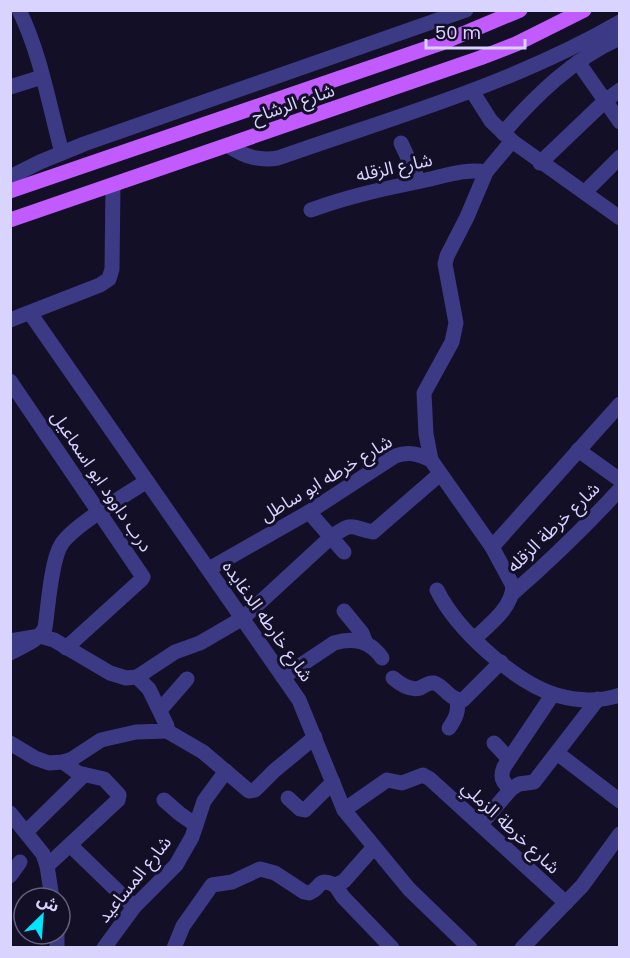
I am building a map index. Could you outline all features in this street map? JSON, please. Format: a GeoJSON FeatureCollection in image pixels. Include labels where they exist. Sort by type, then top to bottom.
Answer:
{"type":"FeatureCollection","features":[{"type":"Feature","properties":{"kind":"main road","name":"شارع الرشاح"},"geometry":{"type":"LineString","coordinates":[[10,191],[440,44],[520,10]]}},
{"type":"Feature","properties":{"kind":"main road","name":"شارع الرشاح"},"geometry":{"type":"LineString","coordinates":[[10,220],[480,58],[516,44],[584,10]]}},
{"type":"Feature","properties":{"kind":"street"},"geometry":{"type":"LineString","coordinates":[[19,10],[30,32],[62,153]]}},
{"type":"Feature","properties":{"kind":"street"},"geometry":{"type":"LineString","coordinates":[[10,177],[62,153],[466,10]]}},
{"type":"Feature","properties":{"kind":"street"},"geometry":{"type":"LineString","coordinates":[[229,146],[247,156],[278,158],[472,91],[552,57],[620,22]]}},
{"type":"Feature","properties":{"kind":"street"},"geometry":{"type":"LineString","coordinates":[[474,639],[499,615],[513,593],[511,579],[492,547],[431,460],[426,434],[424,393],[452,342],[456,323],[445,264],[486,172],[537,96],[578,62],[620,38]]}},
{"type":"Feature","properties":{"kind":"street"},"geometry":{"type":"LineString","coordinates":[[578,62],[620,122]]}},
{"type":"Feature","properties":{"kind":"street"},"geometry":{"type":"LineString","coordinates":[[10,87],[42,77]]}},
{"type":"Feature","properties":{"kind":"street"},"geometry":{"type":"LineString","coordinates":[[540,163],[620,90]]}},
{"type":"Feature","properties":{"kind":"street"},"geometry":{"type":"LineString","coordinates":[[472,91],[491,121],[508,137],[540,163],[620,218]]}},
{"type":"Feature","properties":{"kind":"street"},"geometry":{"type":"LineString","coordinates":[[401,143],[419,182]]}},
{"type":"Feature","properties":{"kind":"street"},"geometry":{"type":"LineString","coordinates":[[585,192],[620,157]]}},
{"type":"Feature","properties":{"kind":"street","name":"شارع الزقله"},"geometry":{"type":"LineString","coordinates":[[311,210],[343,198],[472,170],[486,172]]}},
{"type":"Feature","properties":{"kind":"street"},"geometry":{"type":"LineString","coordinates":[[10,320],[105,283],[112,269],[112,185]]}},
{"type":"Feature","properties":{"kind":"street","name":"شارع خارطه الدغايده"},"geometry":{"type":"LineString","coordinates":[[30,313],[299,700],[345,810],[409,889],[470,948]]}},
{"type":"Feature","properties":{"kind":"street","name":"درب داوود ابو اسماعيل"},"geometry":{"type":"LineString","coordinates":[[10,381],[142,577],[66,648]]}},
{"type":"Feature","properties":{"kind":"street"},"geometry":{"type":"LineString","coordinates":[[492,547],[620,404]]}},
{"type":"Feature","properties":{"kind":"street"},"geometry":{"type":"LineString","coordinates":[[578,450],[620,480]]}},
{"type":"Feature","properties":{"kind":"street","name":"شارع خرطه ابو ساطل"},"geometry":{"type":"LineString","coordinates":[[209,569],[309,512],[396,456],[406,452],[431,460]]}},
{"type":"Feature","properties":{"kind":"street"},"geometry":{"type":"LineString","coordinates":[[10,641],[40,636],[54,640],[110,673],[126,678],[137,678],[175,652],[200,643],[243,618],[331,537],[348,526],[357,526],[373,532],[440,474]]}},
{"type":"Feature","properties":{"kind":"street"},"geometry":{"type":"LineString","coordinates":[[10,653],[31,643],[40,636],[45,628],[54,569],[61,545],[71,534],[99,513],[147,481]]}},
{"type":"Feature","properties":{"kind":"street","name":"شارع خرطة الزقله"},"geometry":{"type":"LineString","coordinates":[[513,593],[547,564],[620,489]]}},
{"type":"Feature","properties":{"kind":"street"},"geometry":{"type":"LineString","coordinates":[[309,512],[344,552]]}},
{"type":"Feature","properties":{"kind":"street"},"geometry":{"type":"LineString","coordinates":[[437,590],[452,615],[474,639],[534,686],[568,698],[598,699],[620,695]]}},
{"type":"Feature","properties":{"kind":"street"},"geometry":{"type":"LineString","coordinates":[[344,611],[362,633],[366,643]]}},
{"type":"Feature","properties":{"kind":"street"},"geometry":{"type":"LineString","coordinates":[[284,677],[334,643],[346,640],[366,643],[376,649],[382,658]]}},
{"type":"Feature","properties":{"kind":"street"},"geometry":{"type":"LineString","coordinates":[[393,678],[406,687],[414,688],[433,683],[439,685],[457,700],[466,699],[501,662]]}},
{"type":"Feature","properties":{"kind":"street"},"geometry":{"type":"LineString","coordinates":[[137,678],[149,689],[167,726],[167,731]]}},
{"type":"Feature","properties":{"kind":"street"},"geometry":{"type":"LineString","coordinates":[[159,710],[187,680]]}},
{"type":"Feature","properties":{"kind":"street"},"geometry":{"type":"LineString","coordinates":[[511,789],[505,785],[502,773],[553,694]]}},
{"type":"Feature","properties":{"kind":"street"},"geometry":{"type":"LineString","coordinates":[[481,824],[511,789],[519,784],[534,782],[598,699]]}},
{"type":"Feature","properties":{"kind":"street"},"geometry":{"type":"LineString","coordinates":[[449,728],[459,708],[457,700]]}},
{"type":"Feature","properties":{"kind":"street"},"geometry":{"type":"LineString","coordinates":[[10,743],[35,758],[49,763],[63,762],[72,759],[101,740],[136,732],[167,731],[203,752],[245,789],[252,791],[315,737]]}},
{"type":"Feature","properties":{"kind":"street"},"geometry":{"type":"LineString","coordinates":[[494,743],[509,759]]}},
{"type":"Feature","properties":{"kind":"street"},"geometry":{"type":"LineString","coordinates":[[557,753],[618,797]]}},
{"type":"Feature","properties":{"kind":"street"},"geometry":{"type":"LineString","coordinates":[[63,762],[84,775]]}},
{"type":"Feature","properties":{"kind":"street","name":"شارع المساعيد"},"geometry":{"type":"LineString","coordinates":[[104,948],[134,908],[176,865],[185,851],[204,801],[226,771]]}},
{"type":"Feature","properties":{"kind":"street"},"geometry":{"type":"LineString","coordinates":[[26,832],[84,775],[89,774],[104,779],[119,795],[118,800],[47,866]]}},
{"type":"Feature","properties":{"kind":"street","name":"شارع خرطة الزملي"},"geometry":{"type":"LineString","coordinates":[[345,810],[387,780],[402,783],[423,775],[481,824],[566,903]]}},
{"type":"Feature","properties":{"kind":"street"},"geometry":{"type":"LineString","coordinates":[[288,798],[300,809],[305,810],[333,782]]}},
{"type":"Feature","properties":{"kind":"street"},"geometry":{"type":"LineString","coordinates":[[164,800],[196,825]]}},
{"type":"Feature","properties":{"kind":"street"},"geometry":{"type":"LineString","coordinates":[[10,813],[43,854],[50,886]]}},
{"type":"Feature","properties":{"kind":"street"},"geometry":{"type":"LineString","coordinates":[[522,948],[566,903],[620,834]]}},
{"type":"Feature","properties":{"kind":"street"},"geometry":{"type":"LineString","coordinates":[[70,845],[134,908]]}},
{"type":"Feature","properties":{"kind":"street"},"geometry":{"type":"LineString","coordinates":[[335,885],[348,876],[374,847]]}},
{"type":"Feature","properties":{"kind":"street"},"geometry":{"type":"LineString","coordinates":[[10,876],[20,862]]}},
{"type":"Feature","properties":{"kind":"street"},"geometry":{"type":"LineString","coordinates":[[174,948],[183,926],[212,885],[232,882],[260,869],[275,873],[304,892],[313,891],[323,881],[335,885],[343,897],[392,948]]}}]}
